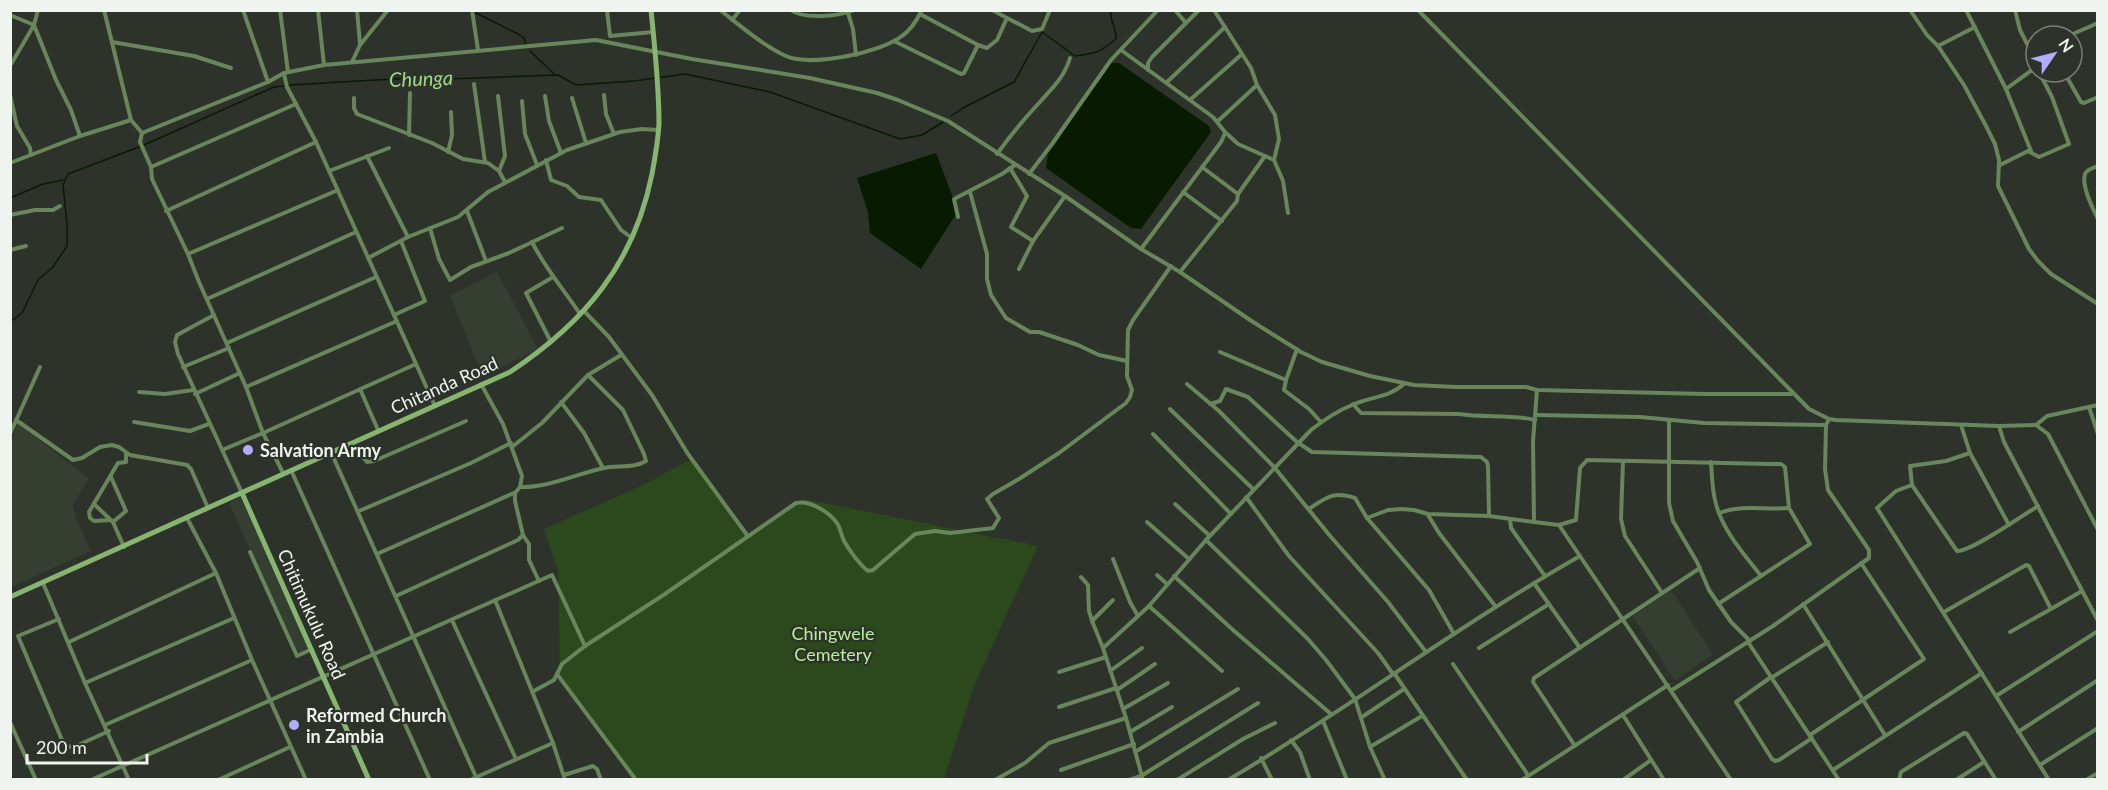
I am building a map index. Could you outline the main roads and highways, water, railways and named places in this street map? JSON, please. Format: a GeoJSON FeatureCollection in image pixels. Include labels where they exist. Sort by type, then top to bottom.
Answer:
{"type":"FeatureCollection","features":[{"type":"Feature","properties":{"kind":"waterway","name":"Chunga"},"geometry":{"type":"LineString","coordinates":[[951,116],[1014,82],[1042,32],[1075,56],[1093,53],[1106,47],[1116,39],[1111,10]]}},
{"type":"Feature","properties":{"kind":"waterway"},"geometry":{"type":"LineString","coordinates":[[474,12],[518,34],[524,38],[526,44]]}},
{"type":"Feature","properties":{"kind":"waterway"},"geometry":{"type":"LineString","coordinates":[[530,51],[555,75]]}},
{"type":"Feature","properties":{"kind":"waterway","name":"Chunga"},"geometry":{"type":"LineString","coordinates":[[289,85],[411,78],[558,75],[576,85],[634,81],[685,74],[770,92],[900,139],[922,135],[943,122]]}},
{"type":"Feature","properties":{"kind":"waterway","name":"Chunga"},"geometry":{"type":"LineString","coordinates":[[10,322],[22,313],[38,280],[53,267],[67,246],[63,185],[68,174],[144,145],[274,87],[284,86]]}},
{"type":"Feature","properties":{"kind":"waterway"},"geometry":{"type":"LineString","coordinates":[[10,198],[43,184],[63,180]]}},
{"type":"Feature","properties":{"kind":"place","name":"Salvation Army"},"geometry":{"type":"Point","coordinates":[248,450]}},
{"type":"Feature","properties":{"kind":"place","name":"Reformed Church in Zambia"},"geometry":{"type":"Point","coordinates":[294,725]}},
{"type":"Feature","properties":{"kind":"park label","name":"Chingwele Cemetery"},"geometry":{"type":"Point","coordinates":[833,643]}}]}
